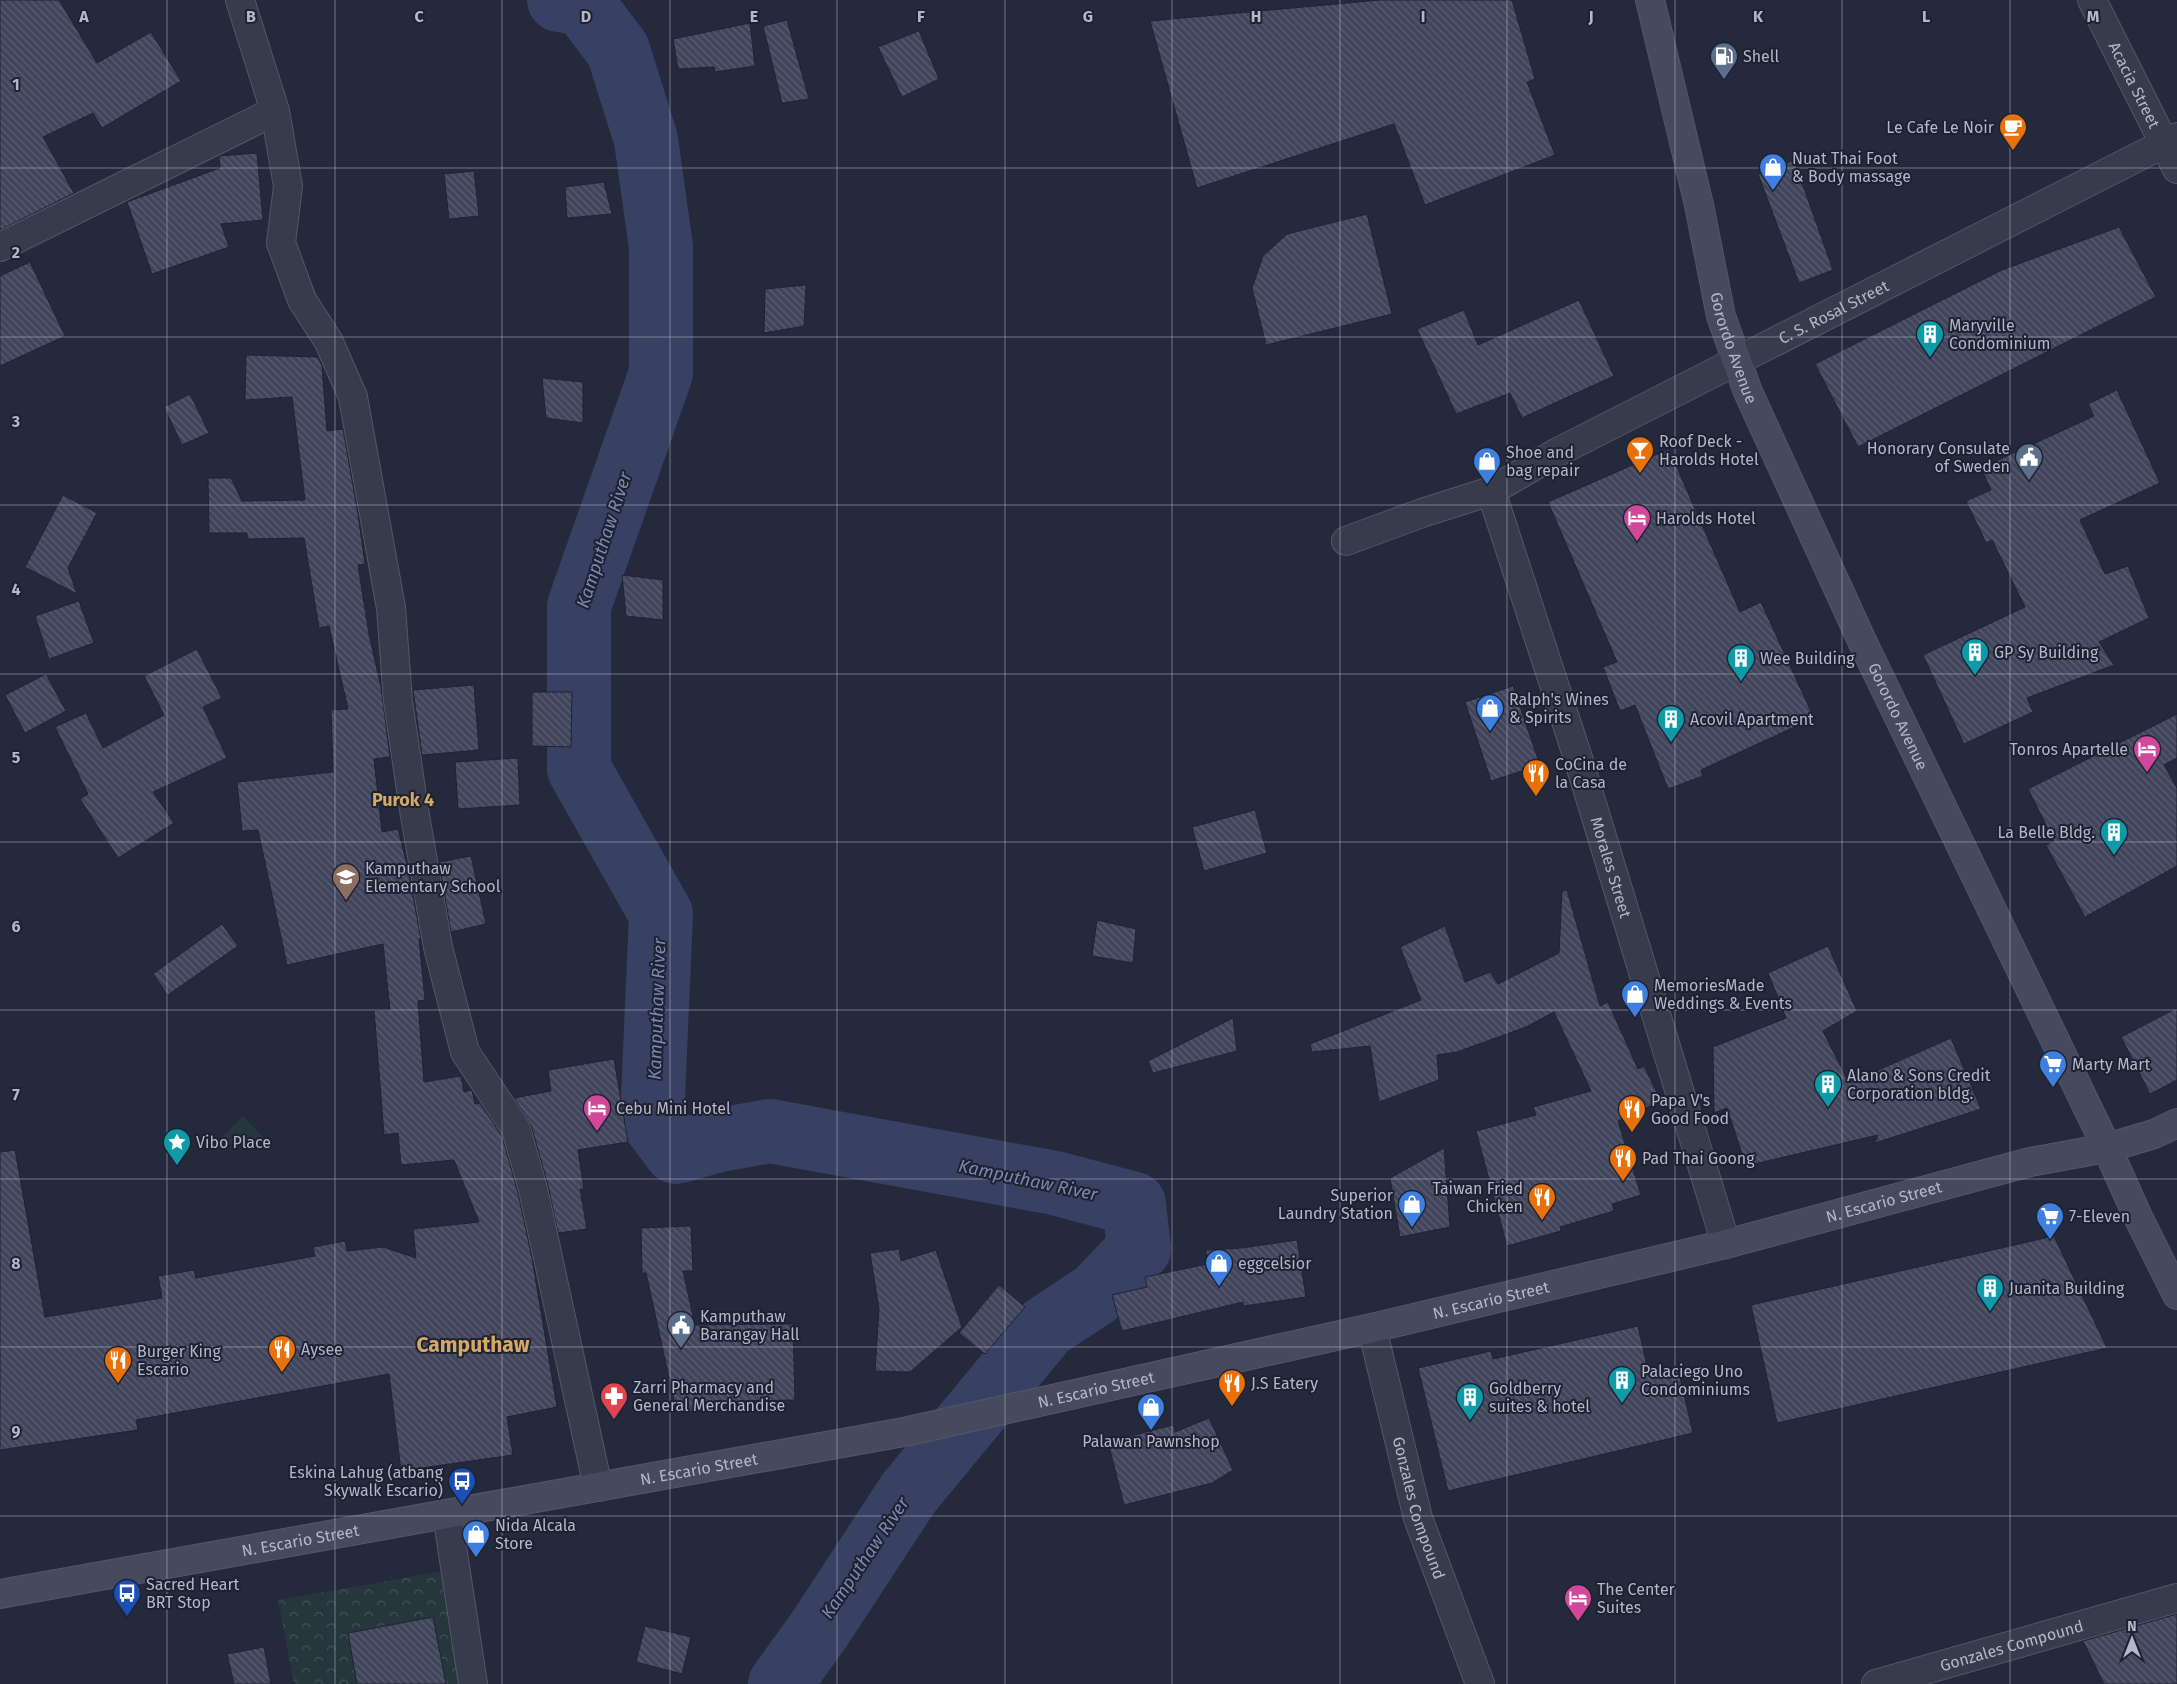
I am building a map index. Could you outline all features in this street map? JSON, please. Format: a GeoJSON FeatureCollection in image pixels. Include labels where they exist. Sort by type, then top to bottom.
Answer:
{"type":"FeatureCollection","features":[{"type":"Feature","properties":{"kind":"main road","name":"Gorordo Avenue"},"geometry":{"type":"LineString","coordinates":[[1650,0],[1699,205],[1721,316],[1748,392],[1863,643],[2177,1295]]}},
{"type":"Feature","properties":{"kind":"main road","name":"N. Escario Street"},"geometry":{"type":"LineString","coordinates":[[0,1594],[904,1432],[1372,1328],[1726,1244],[2030,1162],[2107,1148],[2154,1134],[2177,1123]]}},
{"type":"Feature","properties":{"kind":"street"},"geometry":{"type":"LineString","coordinates":[[240,0],[275,111],[288,186],[281,243],[302,300],[329,342],[353,397],[392,608],[398,701],[414,810],[438,948],[465,1052],[516,1129],[533,1190],[598,1487]]}},
{"type":"Feature","properties":{"kind":"street","name":"Acacia Street"},"geometry":{"type":"LineString","coordinates":[[2092,0],[2171,140],[2177,169]]}},
{"type":"Feature","properties":{"kind":"street"},"geometry":{"type":"LineString","coordinates":[[0,248],[275,111]]}},
{"type":"Feature","properties":{"kind":"street","name":"C. S. Rosal Street"},"geometry":{"type":"LineString","coordinates":[[1346,541],[1422,512],[1491,491],[1558,452],[2171,140]]}},
{"type":"Feature","properties":{"kind":"street","name":"Morales Street"},"geometry":{"type":"LineString","coordinates":[[1491,491],[1578,758],[1726,1244]]}},
{"type":"Feature","properties":{"kind":"street","name":"Gonzales Compound"},"geometry":{"type":"LineString","coordinates":[[1372,1328],[1418,1518],[1480,1684]]}},
{"type":"Feature","properties":{"kind":"street"},"geometry":{"type":"LineString","coordinates":[[446,1514],[473,1684]]}},
{"type":"Feature","properties":{"kind":"street","name":"Gonzales Compound"},"geometry":{"type":"LineString","coordinates":[[1876,1684],[2177,1598]]}},
{"type":"Feature","properties":{"kind":"green space"},"geometry":{"type":"Polygon","coordinates":[[[243,1116],[265,1139],[211,1148],[243,1116]]]}},
{"type":"Feature","properties":{"kind":"green space"},"geometry":{"type":"Polygon","coordinates":[[[455,1569],[473,1684],[294,1684],[278,1600],[455,1569]]]}},
{"type":"Feature","properties":{"kind":"building"},"geometry":{"type":"Polygon","coordinates":[[[0,0],[59,0],[97,63],[151,32],[181,81],[102,128],[93,113],[43,137],[74,193],[0,230],[0,0]]]}},
{"type":"Feature","properties":{"kind":"building"},"geometry":{"type":"Polygon","coordinates":[[[1380,0],[1512,0],[1535,79],[1527,82],[1555,155],[1425,205],[1394,124],[1197,188],[1150,21],[1380,0]]]}},
{"type":"Feature","properties":{"kind":"building"},"geometry":{"type":"Polygon","coordinates":[[[787,20],[809,99],[782,103],[763,26],[787,20]]]}},
{"type":"Feature","properties":{"kind":"building"},"geometry":{"type":"Polygon","coordinates":[[[750,23],[755,66],[715,72],[714,67],[678,69],[673,39],[750,23]]]}},
{"type":"Feature","properties":{"kind":"building"},"geometry":{"type":"Polygon","coordinates":[[[919,31],[939,79],[902,97],[878,47],[919,31]]]}},
{"type":"Feature","properties":{"kind":"building"},"geometry":{"type":"Polygon","coordinates":[[[257,153],[263,220],[221,224],[229,247],[152,274],[127,202],[220,168],[219,156],[257,153]]]}},
{"type":"Feature","properties":{"kind":"building"},"geometry":{"type":"Polygon","coordinates":[[[1794,160],[1833,270],[1799,283],[1758,174],[1794,160]]]}},
{"type":"Feature","properties":{"kind":"building"},"geometry":{"type":"Polygon","coordinates":[[[474,171],[479,216],[449,219],[444,174],[474,171]]]}},
{"type":"Feature","properties":{"kind":"building"},"geometry":{"type":"Polygon","coordinates":[[[604,182],[612,214],[567,218],[565,187],[604,182]]]}},
{"type":"Feature","properties":{"kind":"building"},"geometry":{"type":"Polygon","coordinates":[[[1367,214],[1392,314],[1266,345],[1252,288],[1263,256],[1287,234],[1367,214]]]}},
{"type":"Feature","properties":{"kind":"building","name":"Maryville Condominium"},"geometry":{"type":"Polygon","coordinates":[[[2119,227],[2156,297],[1858,447],[1815,364],[2002,270],[2119,227]]]}},
{"type":"Feature","properties":{"kind":"building"},"geometry":{"type":"Polygon","coordinates":[[[30,262],[65,336],[0,366],[0,276],[30,262]]]}},
{"type":"Feature","properties":{"kind":"building"},"geometry":{"type":"Polygon","coordinates":[[[806,285],[804,326],[764,333],[765,289],[806,285]]]}},
{"type":"Feature","properties":{"kind":"building"},"geometry":{"type":"Polygon","coordinates":[[[1579,300],[1614,376],[1522,418],[1510,393],[1456,414],[1417,329],[1464,310],[1478,345],[1579,300]]]}},
{"type":"Feature","properties":{"kind":"building"},"geometry":{"type":"Polygon","coordinates":[[[246,355],[318,357],[322,366],[327,431],[343,429],[365,564],[358,565],[369,634],[381,687],[390,757],[374,759],[382,832],[398,829],[408,869],[421,939],[419,939],[425,1000],[418,1001],[424,1082],[461,1076],[464,1092],[472,1090],[475,1104],[480,1103],[502,1136],[518,1193],[532,1258],[557,1407],[507,1417],[513,1455],[401,1471],[389,1374],[136,1420],[138,1430],[0,1450],[0,1152],[15,1150],[45,1317],[162,1298],[158,1276],[194,1270],[196,1278],[315,1256],[313,1247],[345,1241],[347,1251],[383,1247],[416,1258],[413,1229],[479,1222],[454,1160],[401,1165],[398,1133],[384,1135],[374,1010],[390,1010],[383,944],[287,965],[258,830],[242,831],[237,782],[333,772],[331,710],[348,709],[329,626],[319,628],[304,538],[247,539],[247,533],[209,533],[208,478],[231,478],[242,501],[305,500],[292,397],[245,400],[246,355]]]}},
{"type":"Feature","properties":{"kind":"building"},"geometry":{"type":"Polygon","coordinates":[[[542,378],[583,382],[583,423],[546,418],[542,378]]]}},
{"type":"Feature","properties":{"kind":"building"},"geometry":{"type":"Polygon","coordinates":[[[2117,390],[2160,483],[2080,520],[2105,574],[2128,566],[2149,618],[2099,642],[2114,665],[2027,698],[2033,712],[1964,744],[1923,655],[2025,607],[1992,540],[1986,543],[1966,501],[1991,490],[1981,468],[2094,416],[2088,404],[2117,390]]]}},
{"type":"Feature","properties":{"kind":"building"},"geometry":{"type":"Polygon","coordinates":[[[190,394],[209,433],[182,445],[164,407],[190,394]]]}},
{"type":"Feature","properties":{"kind":"building"},"geometry":{"type":"Polygon","coordinates":[[[1669,449],[1740,612],[1761,602],[1814,718],[1701,770],[1703,776],[1668,789],[1635,705],[1620,711],[1603,667],[1617,662],[1548,502],[1669,449]]]}},
{"type":"Feature","properties":{"kind":"building"},"geometry":{"type":"Polygon","coordinates":[[[63,495],[97,513],[68,568],[77,594],[25,567],[63,495]]]}},
{"type":"Feature","properties":{"kind":"building"},"geometry":{"type":"Polygon","coordinates":[[[622,575],[663,580],[663,620],[626,616],[622,575]]]}},
{"type":"Feature","properties":{"kind":"building"},"geometry":{"type":"Polygon","coordinates":[[[79,601],[94,643],[49,659],[35,616],[79,601]]]}},
{"type":"Feature","properties":{"kind":"building"},"geometry":{"type":"Polygon","coordinates":[[[197,649],[222,698],[203,707],[227,758],[153,792],[174,823],[118,858],[80,799],[88,794],[55,727],[86,713],[103,748],[164,715],[144,676],[197,649]]]}},
{"type":"Feature","properties":{"kind":"building"},"geometry":{"type":"Polygon","coordinates":[[[46,674],[66,711],[25,733],[5,695],[46,674]]]}},
{"type":"Feature","properties":{"kind":"building"},"geometry":{"type":"Polygon","coordinates":[[[474,685],[479,750],[422,755],[413,690],[474,685]]]}},
{"type":"Feature","properties":{"kind":"building"},"geometry":{"type":"Polygon","coordinates":[[[1513,686],[1540,765],[1491,781],[1465,702],[1513,686]]]}},
{"type":"Feature","properties":{"kind":"building"},"geometry":{"type":"Polygon","coordinates":[[[532,692],[572,692],[571,747],[532,746],[532,692]]]}},
{"type":"Feature","properties":{"kind":"building"},"geometry":{"type":"Polygon","coordinates":[[[2177,714],[2177,758],[2164,765],[2177,788],[2177,866],[2085,917],[2046,845],[2054,841],[2028,789],[2177,714]]]}},
{"type":"Feature","properties":{"kind":"building"},"geometry":{"type":"Polygon","coordinates":[[[518,758],[520,805],[458,809],[455,762],[518,758]]]}},
{"type":"Feature","properties":{"kind":"building"},"geometry":{"type":"Polygon","coordinates":[[[1255,810],[1267,853],[1204,871],[1192,827],[1255,810]]]}},
{"type":"Feature","properties":{"kind":"building"},"geometry":{"type":"Polygon","coordinates":[[[471,856],[486,924],[451,932],[439,862],[471,856]]]}},
{"type":"Feature","properties":{"kind":"building"},"geometry":{"type":"Polygon","coordinates":[[[1567,890],[1600,1006],[1608,1002],[1638,1069],[1644,1066],[1661,1101],[1618,1121],[1641,1195],[1612,1204],[1614,1211],[1560,1227],[1561,1231],[1507,1246],[1476,1131],[1536,1115],[1533,1107],[1591,1091],[1554,1012],[1526,1027],[1457,1052],[1437,1055],[1439,1080],[1379,1102],[1370,1046],[1312,1052],[1310,1044],[1421,1000],[1400,947],[1445,926],[1465,982],[1490,972],[1498,984],[1559,953],[1562,891],[1567,890]]]}},
{"type":"Feature","properties":{"kind":"building"},"geometry":{"type":"Polygon","coordinates":[[[1097,920],[1136,929],[1133,963],[1092,956],[1097,920]]]}},
{"type":"Feature","properties":{"kind":"building"},"geometry":{"type":"Polygon","coordinates":[[[222,924],[238,946],[168,995],[153,974],[222,924]]]}},
{"type":"Feature","properties":{"kind":"building"},"geometry":{"type":"Polygon","coordinates":[[[1828,946],[1857,1011],[1823,1031],[1849,1083],[1951,1038],[1981,1109],[1875,1143],[1878,1135],[1746,1166],[1727,1108],[1714,1113],[1713,1047],[1786,1018],[1768,973],[1828,946]]]}},
{"type":"Feature","properties":{"kind":"building"},"geometry":{"type":"Polygon","coordinates":[[[2177,1008],[2177,1080],[2150,1094],[2121,1037],[2177,1008]]]}},
{"type":"Feature","properties":{"kind":"building"},"geometry":{"type":"Polygon","coordinates":[[[1233,1018],[1237,1051],[1153,1073],[1148,1061],[1233,1018]]]}},
{"type":"Feature","properties":{"kind":"building"},"geometry":{"type":"Polygon","coordinates":[[[614,1059],[628,1142],[578,1150],[584,1189],[580,1189],[587,1229],[558,1233],[548,1185],[531,1125],[514,1098],[551,1091],[548,1070],[614,1059]]]}},
{"type":"Feature","properties":{"kind":"building"},"geometry":{"type":"Polygon","coordinates":[[[1444,1148],[1450,1227],[1400,1237],[1390,1178],[1444,1148]]]}},
{"type":"Feature","properties":{"kind":"building"},"geometry":{"type":"Polygon","coordinates":[[[691,1226],[693,1271],[683,1271],[695,1325],[793,1324],[795,1400],[741,1401],[677,1414],[646,1273],[642,1273],[641,1228],[691,1226]]]}},
{"type":"Feature","properties":{"kind":"building"},"geometry":{"type":"Polygon","coordinates":[[[2054,1236],[2107,1348],[1777,1423],[1751,1305],[2054,1236]]]}},
{"type":"Feature","properties":{"kind":"building"},"geometry":{"type":"Polygon","coordinates":[[[1297,1240],[1306,1297],[1244,1306],[1243,1302],[1122,1331],[1112,1295],[1147,1287],[1145,1277],[1207,1264],[1206,1250],[1241,1248],[1297,1240]]]}},
{"type":"Feature","properties":{"kind":"building"},"geometry":{"type":"Polygon","coordinates":[[[899,1249],[901,1261],[936,1250],[962,1327],[910,1372],[875,1371],[879,1309],[870,1253],[899,1249]]]}},
{"type":"Feature","properties":{"kind":"building"},"geometry":{"type":"Polygon","coordinates":[[[999,1285],[1025,1307],[985,1354],[959,1333],[999,1285]]]}},
{"type":"Feature","properties":{"kind":"building"},"geometry":{"type":"Polygon","coordinates":[[[1638,1326],[1649,1375],[1678,1369],[1693,1433],[1448,1491],[1418,1368],[1491,1351],[1493,1359],[1638,1326]]]}},
{"type":"Feature","properties":{"kind":"building"},"geometry":{"type":"Polygon","coordinates":[[[1209,1418],[1233,1470],[1212,1483],[1124,1505],[1108,1442],[1173,1425],[1175,1432],[1209,1418]]]}},
{"type":"Feature","properties":{"kind":"building"},"geometry":{"type":"Polygon","coordinates":[[[2177,1614],[2177,1684],[2104,1684],[2083,1641],[2177,1614]]]}},
{"type":"Feature","properties":{"kind":"building"},"geometry":{"type":"Polygon","coordinates":[[[433,1617],[446,1684],[357,1684],[348,1633],[433,1617]]]}},
{"type":"Feature","properties":{"kind":"building"},"geometry":{"type":"Polygon","coordinates":[[[645,1626],[691,1637],[682,1674],[636,1662],[645,1626]]]}},
{"type":"Feature","properties":{"kind":"building"},"geometry":{"type":"Polygon","coordinates":[[[264,1647],[271,1684],[234,1684],[227,1654],[264,1647]]]}},
{"type":"Feature","properties":{"kind":"waterway","name":"Kamputhaw River"},"geometry":{"type":"LineString","coordinates":[[559,0],[583,4],[618,50],[646,140],[661,247],[661,373],[579,606],[579,769],[661,914],[652,1120],[676,1152],[720,1140],[770,1131],[1055,1183],[1134,1204],[1139,1249],[1096,1294],[1046,1327],[908,1494],[819,1630],[780,1684]]}},
{"type":"Feature","properties":{"kind":"place","name":"Shell"},"geometry":{"type":"Point","coordinates":[1724,80]}},
{"type":"Feature","properties":{"kind":"place","name":"Le Cafe Le Noir"},"geometry":{"type":"Point","coordinates":[2013,151]}},
{"type":"Feature","properties":{"kind":"place","name":"Nuat Thai Foot & Body massage"},"geometry":{"type":"Point","coordinates":[1773,191]}},
{"type":"Feature","properties":{"kind":"place","name":"Maryville Condominium"},"geometry":{"type":"Point","coordinates":[1930,358]}},
{"type":"Feature","properties":{"kind":"place","name":"Roof Deck - Harolds Hotel"},"geometry":{"type":"Point","coordinates":[1640,474]}},
{"type":"Feature","properties":{"kind":"place","name":"Honorary Consulate of Sweden"},"geometry":{"type":"Point","coordinates":[2029,481]}},
{"type":"Feature","properties":{"kind":"place","name":"Shoe and bag repair"},"geometry":{"type":"Point","coordinates":[1487,485]}},
{"type":"Feature","properties":{"kind":"place","name":"Harolds Hotel"},"geometry":{"type":"Point","coordinates":[1637,542]}},
{"type":"Feature","properties":{"kind":"place","name":"GP Sy Building"},"geometry":{"type":"Point","coordinates":[1975,676]}},
{"type":"Feature","properties":{"kind":"place","name":"Wee Building"},"geometry":{"type":"Point","coordinates":[1741,682]}},
{"type":"Feature","properties":{"kind":"place","name":"Ralph's Wines & Spirits"},"geometry":{"type":"Point","coordinates":[1490,732]}},
{"type":"Feature","properties":{"kind":"place","name":"Acovil Apartment"},"geometry":{"type":"Point","coordinates":[1671,743]}},
{"type":"Feature","properties":{"kind":"place","name":"Tonros Apartelle"},"geometry":{"type":"Point","coordinates":[2147,773]}},
{"type":"Feature","properties":{"kind":"place","name":"CoCina de la Casa"},"geometry":{"type":"Point","coordinates":[1536,797]}},
{"type":"Feature","properties":{"kind":"place","name":"La Belle Bldg."},"geometry":{"type":"Point","coordinates":[2114,856]}},
{"type":"Feature","properties":{"kind":"place","name":"Kamputhaw Elementary School"},"geometry":{"type":"Point","coordinates":[346,901]}},
{"type":"Feature","properties":{"kind":"place","name":"MemoriesMade Weddings & Events"},"geometry":{"type":"Point","coordinates":[1635,1018]}},
{"type":"Feature","properties":{"kind":"place","name":"Marty Mart"},"geometry":{"type":"Point","coordinates":[2053,1088]}},
{"type":"Feature","properties":{"kind":"place","name":"Alano & Sons Credit Corporation bldg."},"geometry":{"type":"Point","coordinates":[1828,1108]}},
{"type":"Feature","properties":{"kind":"place","name":"Cebu Mini Hotel"},"geometry":{"type":"Point","coordinates":[597,1132]}},
{"type":"Feature","properties":{"kind":"place","name":"Papa V's Good Food"},"geometry":{"type":"Point","coordinates":[1632,1133]}},
{"type":"Feature","properties":{"kind":"place","name":"Vibo Place"},"geometry":{"type":"Point","coordinates":[177,1166]}},
{"type":"Feature","properties":{"kind":"place","name":"Pad Thai Goong"},"geometry":{"type":"Point","coordinates":[1623,1182]}},
{"type":"Feature","properties":{"kind":"place","name":"Taiwan Fried Chicken"},"geometry":{"type":"Point","coordinates":[1542,1221]}},
{"type":"Feature","properties":{"kind":"place","name":"Superior Laundry Station"},"geometry":{"type":"Point","coordinates":[1412,1228]}},
{"type":"Feature","properties":{"kind":"place","name":"7-Eleven"},"geometry":{"type":"Point","coordinates":[2050,1240]}},
{"type":"Feature","properties":{"kind":"place","name":"eggcelsior"},"geometry":{"type":"Point","coordinates":[1219,1287]}},
{"type":"Feature","properties":{"kind":"place","name":"Juanita Building"},"geometry":{"type":"Point","coordinates":[1990,1312]}},
{"type":"Feature","properties":{"kind":"place","name":"Kamputhaw Barangay Hall"},"geometry":{"type":"Point","coordinates":[681,1349]}},
{"type":"Feature","properties":{"kind":"place","name":"Aysee"},"geometry":{"type":"Point","coordinates":[282,1373]}},
{"type":"Feature","properties":{"kind":"place","name":"Burger King Escario"},"geometry":{"type":"Point","coordinates":[118,1384]}},
{"type":"Feature","properties":{"kind":"place","name":"Palaciego Uno Condominiums"},"geometry":{"type":"Point","coordinates":[1622,1404]}},
{"type":"Feature","properties":{"kind":"place","name":"J.S Eatery"},"geometry":{"type":"Point","coordinates":[1232,1407]}},
{"type":"Feature","properties":{"kind":"place","name":"Zarri Pharmacy and General Merchandise"},"geometry":{"type":"Point","coordinates":[614,1420]}},
{"type":"Feature","properties":{"kind":"place","name":"Goldberry suites & hotel"},"geometry":{"type":"Point","coordinates":[1470,1421]}},
{"type":"Feature","properties":{"kind":"place","name":"Palawan Pawnshop"},"geometry":{"type":"Point","coordinates":[1151,1431]}},
{"type":"Feature","properties":{"kind":"place","name":"Eskina Lahug (atbang Skywalk Escario)"},"geometry":{"type":"Point","coordinates":[462,1505]}},
{"type":"Feature","properties":{"kind":"place","name":"Nida Alcala Store"},"geometry":{"type":"Point","coordinates":[476,1558]}},
{"type":"Feature","properties":{"kind":"place","name":"Sacred Heart BRT Stop"},"geometry":{"type":"Point","coordinates":[127,1617]}},
{"type":"Feature","properties":{"kind":"place","name":"The Center Suites"},"geometry":{"type":"Point","coordinates":[1578,1622]}},
{"type":"Feature","properties":{"kind":"district","name":"Purok 4"},"geometry":{"type":"Point","coordinates":[403,800]}},
{"type":"Feature","properties":{"kind":"district","name":"Camputhaw"},"geometry":{"type":"Point","coordinates":[473,1345]}}]}
